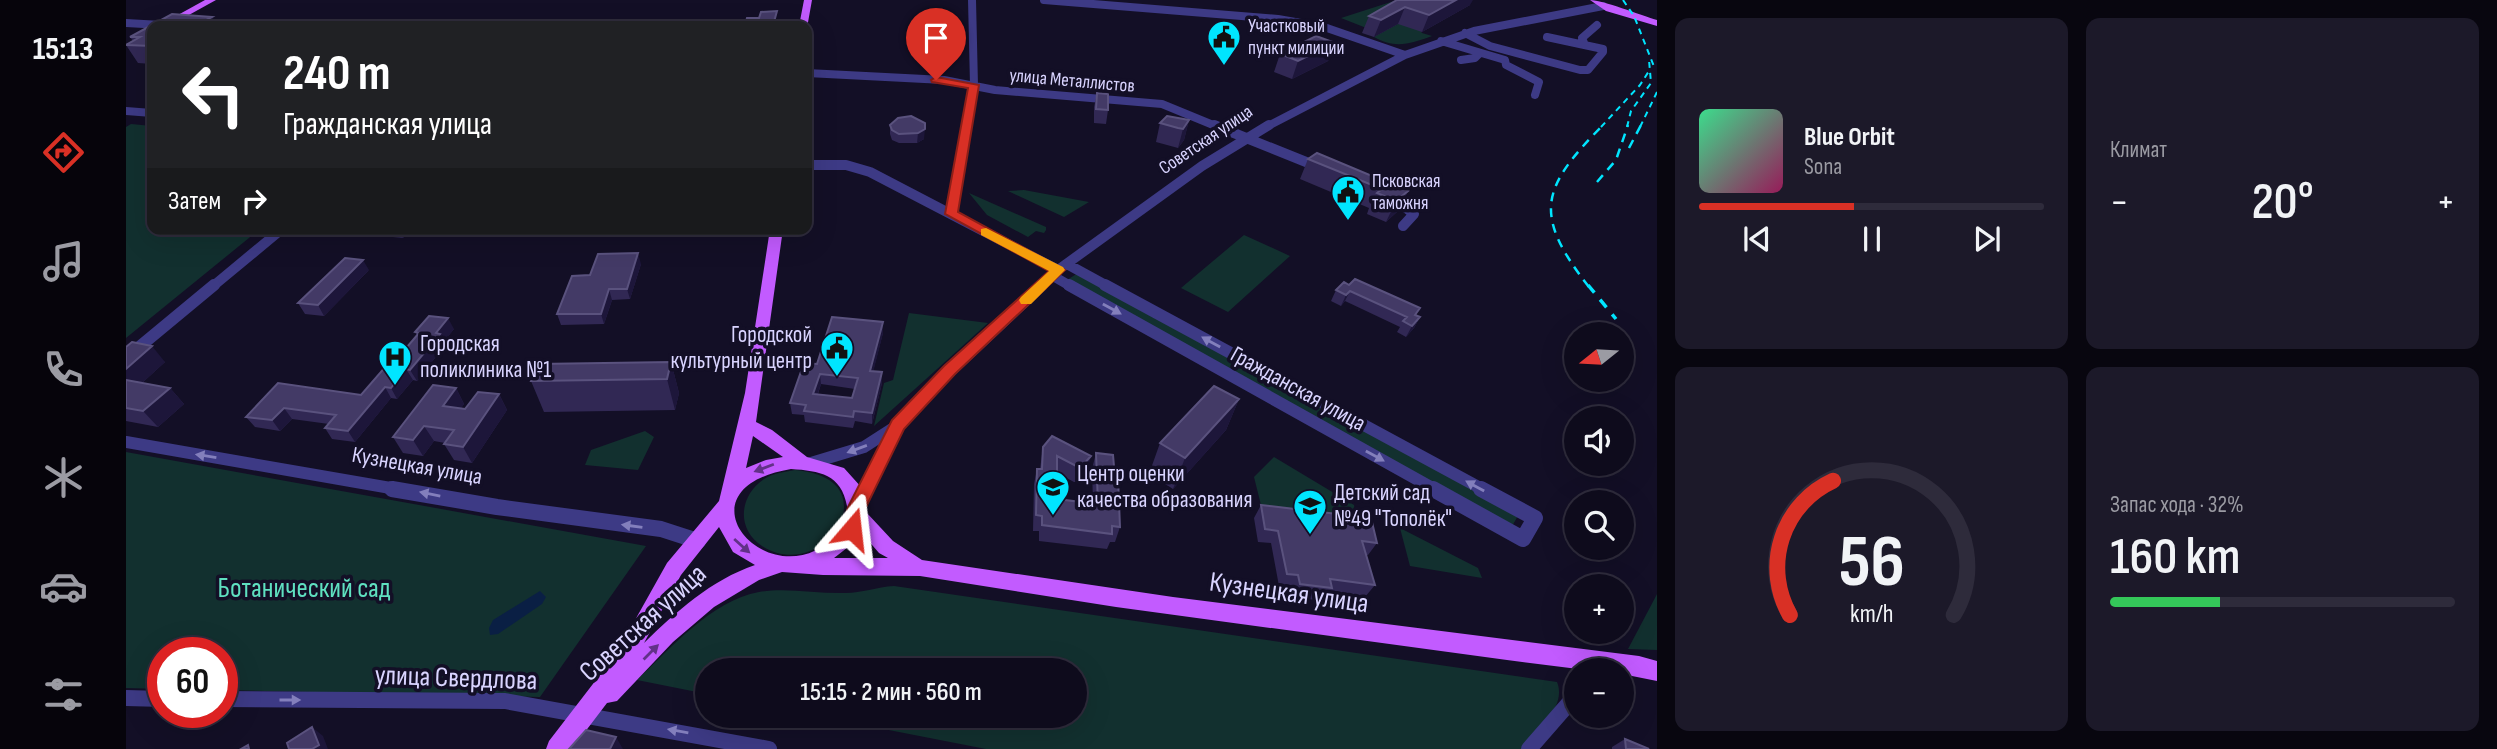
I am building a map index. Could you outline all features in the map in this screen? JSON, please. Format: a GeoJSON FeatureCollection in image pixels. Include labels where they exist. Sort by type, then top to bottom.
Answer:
{"type":"FeatureCollection","features":[{"type":"Feature","properties":{"kind":"main road"},"geometry":{"type":"LineString","coordinates":[[173,21],[212,0]]}},
{"type":"Feature","properties":{"kind":"main road"},"geometry":{"type":"LineString","coordinates":[[805,21],[808,0]]}},
{"type":"Feature","properties":{"kind":"main road"},"geometry":{"type":"LineString","coordinates":[[1599,3],[1657,23]]}},
{"type":"Feature","properties":{"kind":"main road"},"geometry":{"type":"LineString","coordinates":[[748,426],[806,462],[832,470],[848,482],[855,494],[857,510],[852,529],[841,544],[825,555],[803,564],[782,564],[762,560],[745,551],[733,538],[726,523],[728,498],[748,426],[776,235]]}},
{"type":"Feature","properties":{"kind":"main road"},"geometry":{"type":"LineString","coordinates":[[728,498],[756,470],[771,465],[806,462]]}},
{"type":"Feature","properties":{"kind":"main road","name":"Советская улица"},"geometry":{"type":"LineString","coordinates":[[557,749],[584,716],[622,661],[674,569],[698,541],[728,498]]}},
{"type":"Feature","properties":{"kind":"main road","name":"Кузнецкая улица"},"geometry":{"type":"LineString","coordinates":[[857,510],[895,554],[926,569]]}},
{"type":"Feature","properties":{"kind":"main road","name":"Советская улица"},"geometry":{"type":"LineString","coordinates":[[584,716],[704,601],[751,572],[782,564]]}},
{"type":"Feature","properties":{"kind":"main road","name":"Кузнецкая улица"},"geometry":{"type":"LineString","coordinates":[[803,564],[926,569],[1564,662]]}},
{"type":"Feature","properties":{"kind":"main road","name":"Кузнецкая улица"},"geometry":{"type":"LineString","coordinates":[[1634,667],[1654,668]]}},
{"type":"Feature","properties":{"kind":"street"},"geometry":{"type":"LineString","coordinates":[[951,214],[974,85],[972,0]]}},
{"type":"Feature","properties":{"kind":"street"},"geometry":{"type":"LineString","coordinates":[[1044,0],[1193,10],[1298,22],[1334,30],[1405,55]]}},
{"type":"Feature","properties":{"kind":"street","name":"Советская улица"},"geometry":{"type":"LineString","coordinates":[[806,462],[864,447],[898,425],[950,370],[1059,270],[1246,138],[1405,55],[1441,41],[1465,33],[1599,3]]}},
{"type":"Feature","properties":{"kind":"street"},"geometry":{"type":"LineString","coordinates":[[126,23],[147,25]]}},
{"type":"Feature","properties":{"kind":"street"},"geometry":{"type":"LineString","coordinates":[[1585,45],[1581,38],[1597,25]]}},
{"type":"Feature","properties":{"kind":"street"},"geometry":{"type":"LineString","coordinates":[[1465,33],[1490,46],[1580,70],[1588,70],[1603,52],[1603,49],[1547,37]]}},
{"type":"Feature","properties":{"kind":"street"},"geometry":{"type":"LineString","coordinates":[[1441,41],[1504,60],[1506,65],[1539,82],[1535,95]]}},
{"type":"Feature","properties":{"kind":"street"},"geometry":{"type":"LineString","coordinates":[[1461,61],[1475,58],[1480,53]]}},
{"type":"Feature","properties":{"kind":"street","name":"улица Металлистов"},"geometry":{"type":"LineString","coordinates":[[812,73],[944,80],[995,90],[1162,104],[1246,138]]}},
{"type":"Feature","properties":{"kind":"street"},"geometry":{"type":"LineString","coordinates":[[126,111],[147,113]]}},
{"type":"Feature","properties":{"kind":"street"},"geometry":{"type":"LineString","coordinates":[[1246,138],[1331,173]]}},
{"type":"Feature","properties":{"kind":"street","name":"Гражданская улица"},"geometry":{"type":"LineString","coordinates":[[812,165],[857,167],[1535,518]]}},
{"type":"Feature","properties":{"kind":"street"},"geometry":{"type":"LineString","coordinates":[[1378,191],[1390,196],[1414,214],[1404,226]]}},
{"type":"Feature","properties":{"kind":"street"},"geometry":{"type":"LineString","coordinates":[[126,358],[275,235]]}},
{"type":"Feature","properties":{"kind":"street","name":"Гражданская улица"},"geometry":{"type":"LineString","coordinates":[[1059,270],[1523,539]]}},
{"type":"Feature","properties":{"kind":"street","name":"Советская улица"},"geometry":{"type":"LineString","coordinates":[[857,510],[898,425]]}},
{"type":"Feature","properties":{"kind":"street","name":"Кузнецкая улица"},"geometry":{"type":"LineString","coordinates":[[126,442],[497,507],[661,529],[698,541]]}},
{"type":"Feature","properties":{"kind":"street"},"geometry":{"type":"LineString","coordinates":[[1523,539],[1535,518]]}},
{"type":"Feature","properties":{"kind":"street"},"geometry":{"type":"LineString","coordinates":[[126,698],[147,699]]}},
{"type":"Feature","properties":{"kind":"street","name":"улица Свердлова"},"geometry":{"type":"LineString","coordinates":[[238,699],[505,701],[769,749]]}},
{"type":"Feature","properties":{"kind":"street"},"geometry":{"type":"LineString","coordinates":[[1529,749],[1564,709]]}},
{"type":"Feature","properties":{"kind":"green space"},"geometry":{"type":"Polygon","coordinates":[[[1398,1],[1422,33],[1432,36],[1410,43],[1389,43],[1374,37],[1379,33],[1341,18],[1398,1]]]}},
{"type":"Feature","properties":{"kind":"green space"},"geometry":{"type":"Polygon","coordinates":[[[131,124],[147,126],[147,235],[253,235],[126,338],[126,127],[131,124]]]}},
{"type":"Feature","properties":{"kind":"green space"},"geometry":{"type":"Polygon","coordinates":[[[1024,190],[1089,202],[1064,217],[1008,191],[1024,190]]]}},
{"type":"Feature","properties":{"kind":"green space"},"geometry":{"type":"Polygon","coordinates":[[[969,193],[1046,227],[1046,230],[1044,233],[1036,231],[1028,237],[987,215],[969,193]]]}},
{"type":"Feature","properties":{"kind":"green space"},"geometry":{"type":"Polygon","coordinates":[[[1244,235],[1290,256],[1228,312],[1181,288],[1244,235]]]}},
{"type":"Feature","properties":{"kind":"green space"},"geometry":{"type":"Polygon","coordinates":[[[1078,273],[1519,514],[1511,528],[1067,280],[1078,273]]]}},
{"type":"Feature","properties":{"kind":"green space"},"geometry":{"type":"Polygon","coordinates":[[[909,313],[988,323],[874,426],[884,383],[893,380],[909,313]]]}},
{"type":"Feature","properties":{"kind":"green space"},"geometry":{"type":"Polygon","coordinates":[[[645,431],[654,437],[638,470],[585,465],[591,450],[645,431]]]}},
{"type":"Feature","properties":{"kind":"green space","name":"Ботанический сад"},"geometry":{"type":"Polygon","coordinates":[[[126,452],[646,546],[540,697],[238,690],[238,637],[147,637],[147,689],[126,688],[126,452]]]}},
{"type":"Feature","properties":{"kind":"green space"},"geometry":{"type":"Polygon","coordinates":[[[1274,457],[1354,505],[1356,517],[1261,505],[1254,477],[1274,457]]]}},
{"type":"Feature","properties":{"kind":"green space"},"geometry":{"type":"Polygon","coordinates":[[[795,470],[824,477],[840,491],[844,508],[838,526],[826,542],[807,552],[785,555],[762,546],[754,539],[748,531],[744,512],[749,494],[764,479],[795,470]]]}},
{"type":"Feature","properties":{"kind":"green space"},"geometry":{"type":"Polygon","coordinates":[[[1400,528],[1478,568],[1482,578],[1410,566],[1400,528]]]}},
{"type":"Feature","properties":{"kind":"green space"},"geometry":{"type":"Polygon","coordinates":[[[894,586],[1557,682],[1558,700],[1549,718],[1523,749],[986,749],[878,728],[1087,728],[1087,658],[695,658],[695,692],[637,680],[708,615],[741,597],[769,591],[846,593],[894,586]]]}},
{"type":"Feature","properties":{"kind":"green space"},"geometry":{"type":"Polygon","coordinates":[[[1657,594],[1657,650],[1628,649],[1631,644],[1634,644],[1634,638],[1657,594]]]}},
{"type":"Feature","properties":{"kind":"water"},"geometry":{"type":"Polygon","coordinates":[[[540,591],[546,597],[542,604],[498,634],[490,635],[489,628],[493,620],[540,591]]]}},
{"type":"Feature","properties":{"kind":"building"},"geometry":{"type":"Polygon","coordinates":[[[1397,0],[1456,0],[1429,15],[1405,7],[1381,20],[1369,16],[1397,0]]]}},
{"type":"Feature","properties":{"kind":"building"},"geometry":{"type":"Polygon","coordinates":[[[777,11],[774,21],[746,21],[747,18],[759,18],[761,12],[777,11]]]}},
{"type":"Feature","properties":{"kind":"building"},"geometry":{"type":"Polygon","coordinates":[[[172,14],[212,17],[204,21],[159,21],[172,14]]]}},
{"type":"Feature","properties":{"kind":"building"},"geometry":{"type":"Polygon","coordinates":[[[147,28],[147,46],[126,45],[140,37],[130,37],[147,28]]]}},
{"type":"Feature","properties":{"kind":"building"},"geometry":{"type":"Polygon","coordinates":[[[1316,36],[1335,43],[1298,61],[1280,54],[1316,36]]]}},
{"type":"Feature","properties":{"kind":"building"},"geometry":{"type":"Polygon","coordinates":[[[1097,93],[1108,94],[1108,110],[1096,109],[1097,93]]]}},
{"type":"Feature","properties":{"kind":"building"},"geometry":{"type":"Polygon","coordinates":[[[911,116],[925,123],[925,129],[918,133],[899,134],[892,130],[890,125],[898,118],[911,116]]]}},
{"type":"Feature","properties":{"kind":"building"},"geometry":{"type":"Polygon","coordinates":[[[1167,116],[1189,120],[1183,129],[1160,123],[1167,116]]]}},
{"type":"Feature","properties":{"kind":"building"},"geometry":{"type":"Polygon","coordinates":[[[1317,153],[1408,191],[1396,201],[1377,193],[1382,189],[1308,159],[1317,153]]]}},
{"type":"Feature","properties":{"kind":"building"},"geometry":{"type":"Polygon","coordinates":[[[638,253],[627,289],[609,289],[601,314],[557,314],[572,276],[590,275],[598,254],[638,253]]]}},
{"type":"Feature","properties":{"kind":"building"},"geometry":{"type":"Polygon","coordinates":[[[345,258],[363,260],[318,305],[298,303],[345,258]]]}},
{"type":"Feature","properties":{"kind":"building"},"geometry":{"type":"Polygon","coordinates":[[[1355,279],[1420,308],[1415,315],[1420,317],[1412,326],[1403,321],[1407,317],[1350,291],[1346,295],[1336,290],[1344,282],[1349,285],[1355,279]]]}},
{"type":"Feature","properties":{"kind":"building"},"geometry":{"type":"Polygon","coordinates":[[[429,316],[448,318],[436,333],[440,334],[410,370],[406,369],[391,388],[385,387],[348,431],[325,428],[336,415],[284,408],[272,420],[246,417],[278,383],[361,395],[386,366],[390,367],[419,333],[415,332],[429,316]]]}},
{"type":"Feature","properties":{"kind":"building","name":"Городской культурный центр"},"geometry":{"type":"Polygon","coordinates":[[[832,317],[883,322],[870,371],[882,372],[872,413],[854,411],[853,417],[804,411],[806,405],[790,403],[804,363],[817,364],[832,317]],[[820,374],[813,394],[852,398],[858,378],[820,374]]]}},
{"type":"Feature","properties":{"kind":"building"},"geometry":{"type":"Polygon","coordinates":[[[132,342],[152,346],[126,369],[126,347],[132,342]]]}},
{"type":"Feature","properties":{"kind":"building"},"geometry":{"type":"Polygon","coordinates":[[[671,362],[667,379],[531,381],[537,364],[671,362]]]}},
{"type":"Feature","properties":{"kind":"building"},"geometry":{"type":"Polygon","coordinates":[[[126,380],[170,388],[143,411],[126,408],[126,380]]]}},
{"type":"Feature","properties":{"kind":"building"},"geometry":{"type":"Polygon","coordinates":[[[433,385],[456,388],[443,406],[465,409],[478,392],[499,394],[463,447],[444,444],[454,430],[424,426],[413,440],[393,437],[433,385]]]}},
{"type":"Feature","properties":{"kind":"building"},"geometry":{"type":"Polygon","coordinates":[[[1214,386],[1239,399],[1185,458],[1160,443],[1214,386]]]}},
{"type":"Feature","properties":{"kind":"building"},"geometry":{"type":"Polygon","coordinates":[[[1052,436],[1091,456],[1078,467],[1057,456],[1057,499],[1098,504],[1096,453],[1113,455],[1115,478],[1118,478],[1120,527],[1112,526],[1112,534],[1042,525],[1042,516],[1036,515],[1037,469],[1042,469],[1043,447],[1052,436]]]}},
{"type":"Feature","properties":{"kind":"building"},"geometry":{"type":"Polygon","coordinates":[[[1261,505],[1371,518],[1377,543],[1362,541],[1375,585],[1330,579],[1332,588],[1300,584],[1298,575],[1287,574],[1278,531],[1265,529],[1261,505]]]}},
{"type":"Feature","properties":{"kind":"building"},"geometry":{"type":"Polygon","coordinates":[[[312,727],[319,745],[312,749],[289,749],[287,743],[312,727]]]}},
{"type":"Feature","properties":{"kind":"building"},"geometry":{"type":"Polygon","coordinates":[[[586,730],[616,737],[610,749],[569,749],[586,730]]]}},
{"type":"Feature","properties":{"kind":"building"},"geometry":{"type":"Polygon","coordinates":[[[1625,739],[1649,749],[1626,749],[1625,739]]]}},
{"type":"Feature","properties":{"kind":"railway"},"geometry":{"type":"LineString","coordinates":[[1623,0],[1634,16],[1655,69]]}},
{"type":"Feature","properties":{"kind":"railway"},"geometry":{"type":"LineString","coordinates":[[1627,127],[1631,111],[1651,83],[1649,60]]}},
{"type":"Feature","properties":{"kind":"railway"},"geometry":{"type":"LineString","coordinates":[[1601,127],[1640,85],[1649,71]]}},
{"type":"Feature","properties":{"kind":"railway"},"geometry":{"type":"LineString","coordinates":[[1641,126],[1657,92]]}},
{"type":"Feature","properties":{"kind":"railway"},"geometry":{"type":"LineString","coordinates":[[1589,287],[1558,240],[1552,220],[1551,202],[1556,185],[1567,167],[1603,125]]}},
{"type":"Feature","properties":{"kind":"railway"},"geometry":{"type":"LineString","coordinates":[[1597,182],[1616,160],[1628,125]]}},
{"type":"Feature","properties":{"kind":"railway"},"geometry":{"type":"LineString","coordinates":[[1629,148],[1641,126]]}},
{"type":"Feature","properties":{"kind":"railway"},"geometry":{"type":"LineString","coordinates":[[1588,285],[1616,319]]}},
{"type":"Feature","properties":{"kind":"slow traffic"},"geometry":{"type":"LineString","coordinates":[[986,232],[1058,270],[1026,300]]}},
{"type":"Feature","properties":{"kind":"place","name":"Участковый пункт милиции"},"geometry":{"type":"Point","coordinates":[1224,67]}},
{"type":"Feature","properties":{"kind":"place","name":"Псковская таможня"},"geometry":{"type":"Point","coordinates":[1348,222]}},
{"type":"Feature","properties":{"kind":"place","name":"Городской культурный центр"},"geometry":{"type":"Point","coordinates":[837,378]}},
{"type":"Feature","properties":{"kind":"place","name":"Городская поликлиника №1"},"geometry":{"type":"Point","coordinates":[395,387]}},
{"type":"Feature","properties":{"kind":"place","name":"Центр оценки качества образования"},"geometry":{"type":"Point","coordinates":[1053,517]}},
{"type":"Feature","properties":{"kind":"place","name":"Детский сад №49 \"Тополёк\""},"geometry":{"type":"Point","coordinates":[1310,536]}},
{"type":"Feature","properties":{"kind":"route"},"geometry":{"type":"LineString","coordinates":[[852,529],[857,507],[888,441],[913,406],[1058,270],[951,214],[974,85],[936,80]]}}]}
